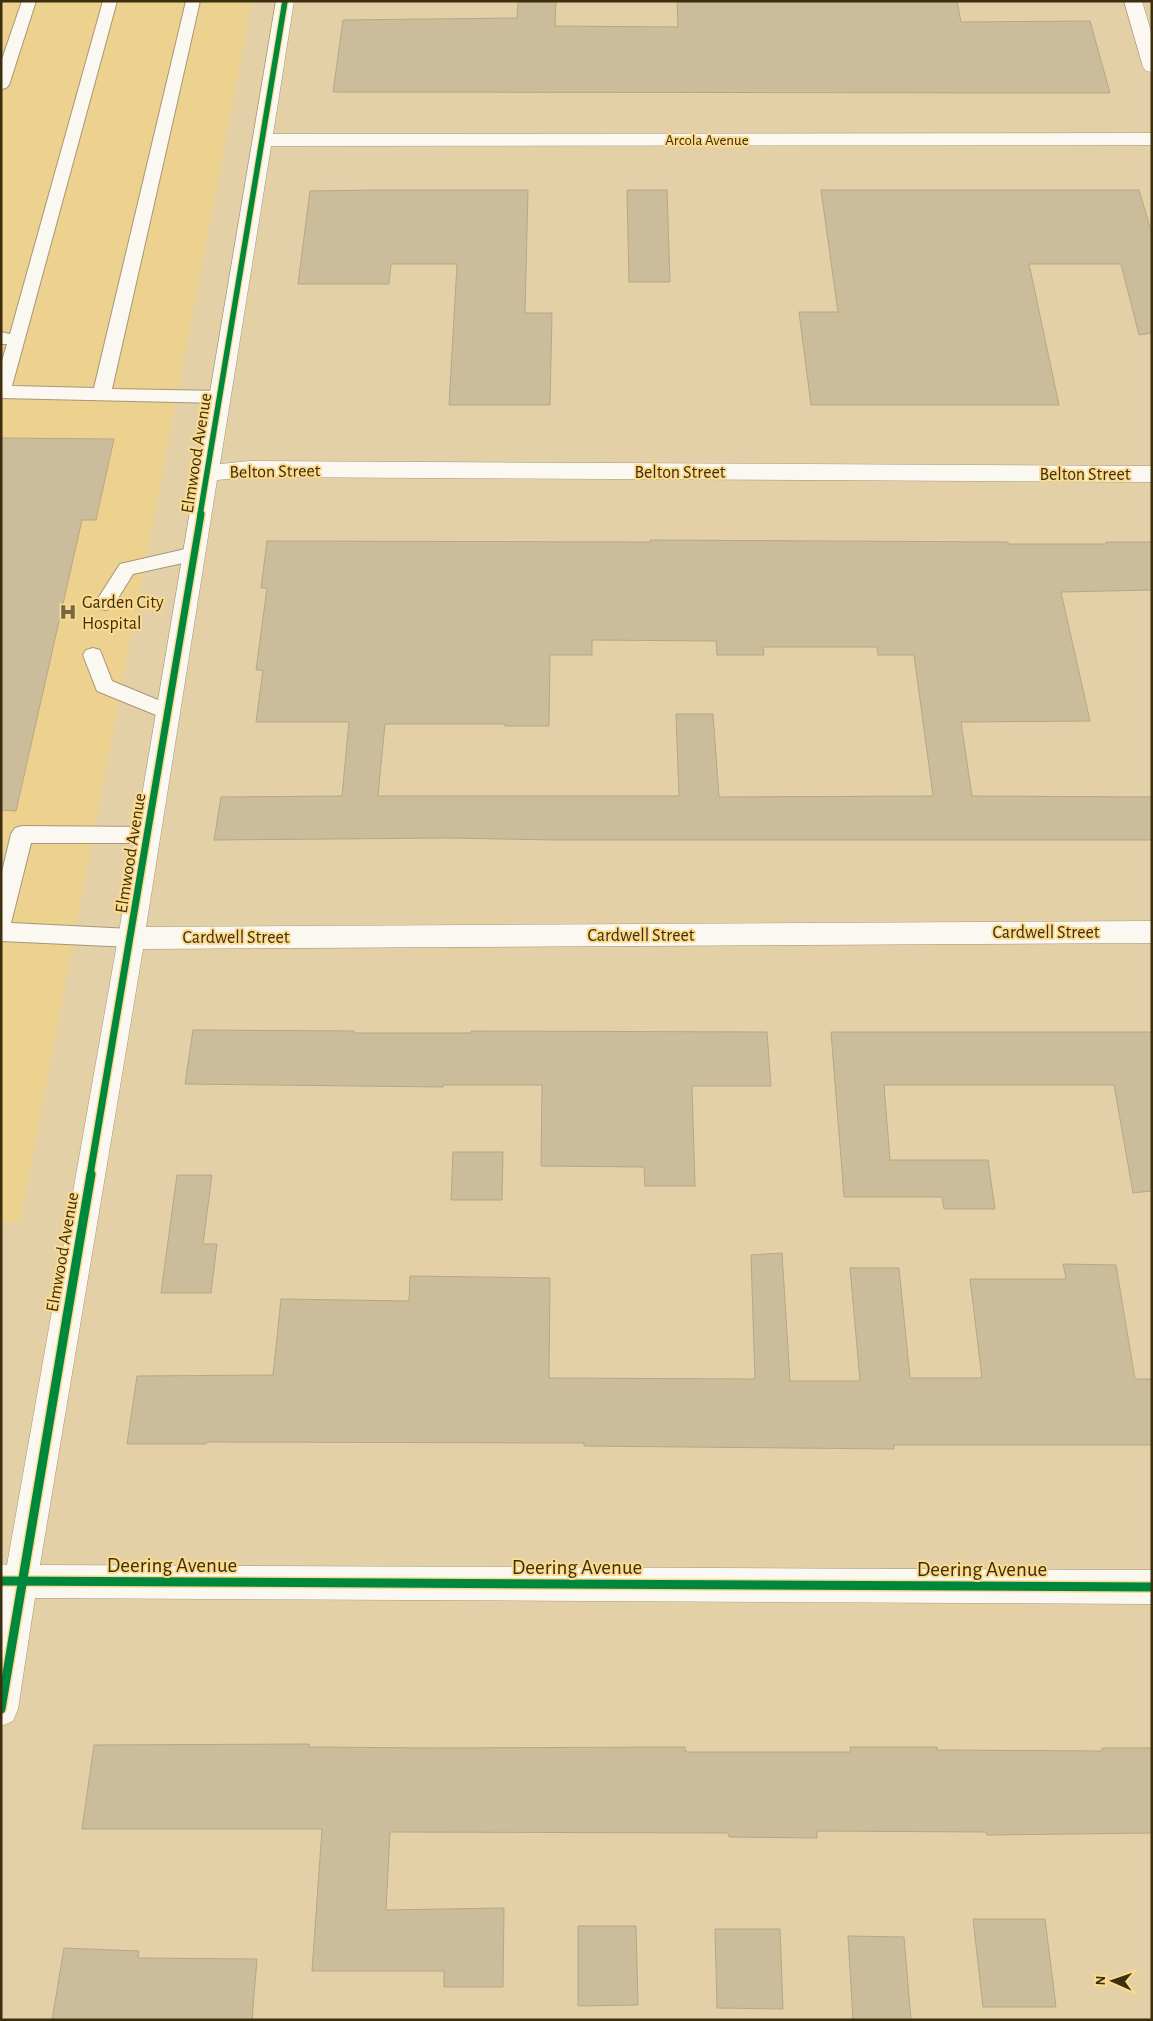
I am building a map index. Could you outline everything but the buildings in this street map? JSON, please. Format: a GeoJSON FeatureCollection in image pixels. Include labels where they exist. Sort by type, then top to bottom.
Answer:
{"type":"FeatureCollection","features":[{"type":"Feature","properties":{"kind":"street","name":"Elmwood Avenue"},"geometry":{"type":"LineString","coordinates":[[1,1709],[11,1581],[131,938],[285,1]]}},
{"type":"Feature","properties":{"kind":"street"},"geometry":{"type":"LineString","coordinates":[[1133,1],[1152,66]]}},
{"type":"Feature","properties":{"kind":"street","name":"Arcola Avenue"},"geometry":{"type":"LineString","coordinates":[[262,140],[1152,140]]}},
{"type":"Feature","properties":{"kind":"street","name":"Belton Street"},"geometry":{"type":"LineString","coordinates":[[208,473],[270,469],[1152,474]]}},
{"type":"Feature","properties":{"kind":"street","name":"Cardwell Street"},"geometry":{"type":"LineString","coordinates":[[131,938],[1152,932]]}},
{"type":"Feature","properties":{"kind":"street","name":"Deering Avenue"},"geometry":{"type":"LineString","coordinates":[[11,1581],[1152,1587]]}},
{"type":"Feature","properties":{"kind":"lane"},"geometry":{"type":"LineString","coordinates":[[1,85],[29,1]]}},
{"type":"Feature","properties":{"kind":"lane"},"geometry":{"type":"LineString","coordinates":[[110,1],[9,339],[1,392],[220,396]]}},
{"type":"Feature","properties":{"kind":"lane"},"geometry":{"type":"LineString","coordinates":[[102,393],[192,1]]}},
{"type":"Feature","properties":{"kind":"lane"},"geometry":{"type":"LineString","coordinates":[[105,603],[127,569],[194,554]]}},
{"type":"Feature","properties":{"kind":"lane"},"geometry":{"type":"LineString","coordinates":[[93,655],[104,686],[168,712]]}},
{"type":"Feature","properties":{"kind":"lane"},"geometry":{"type":"LineString","coordinates":[[1,922],[11,834],[148,835]]}},
{"type":"Feature","properties":{"kind":"lane"},"geometry":{"type":"LineString","coordinates":[[1,932],[131,938]]}},
{"type":"Feature","properties":{"kind":"shaded area","name":"Garden City Hospital"},"geometry":{"type":"Polygon","coordinates":[[[1,1],[252,1],[20,1222],[1,1222],[1,1]]]}},
{"type":"Feature","properties":{"kind":"cycle path"},"geometry":{"type":"LineString","coordinates":[[1,1709],[21,1581],[131,938],[285,1]]}},
{"type":"Feature","properties":{"kind":"cycle path"},"geometry":{"type":"LineString","coordinates":[[1,1581],[1152,1587]]}},
{"type":"Feature","properties":{"kind":"place","name":"Garden City Hospital"},"geometry":{"type":"Point","coordinates":[68,612]}}]}
